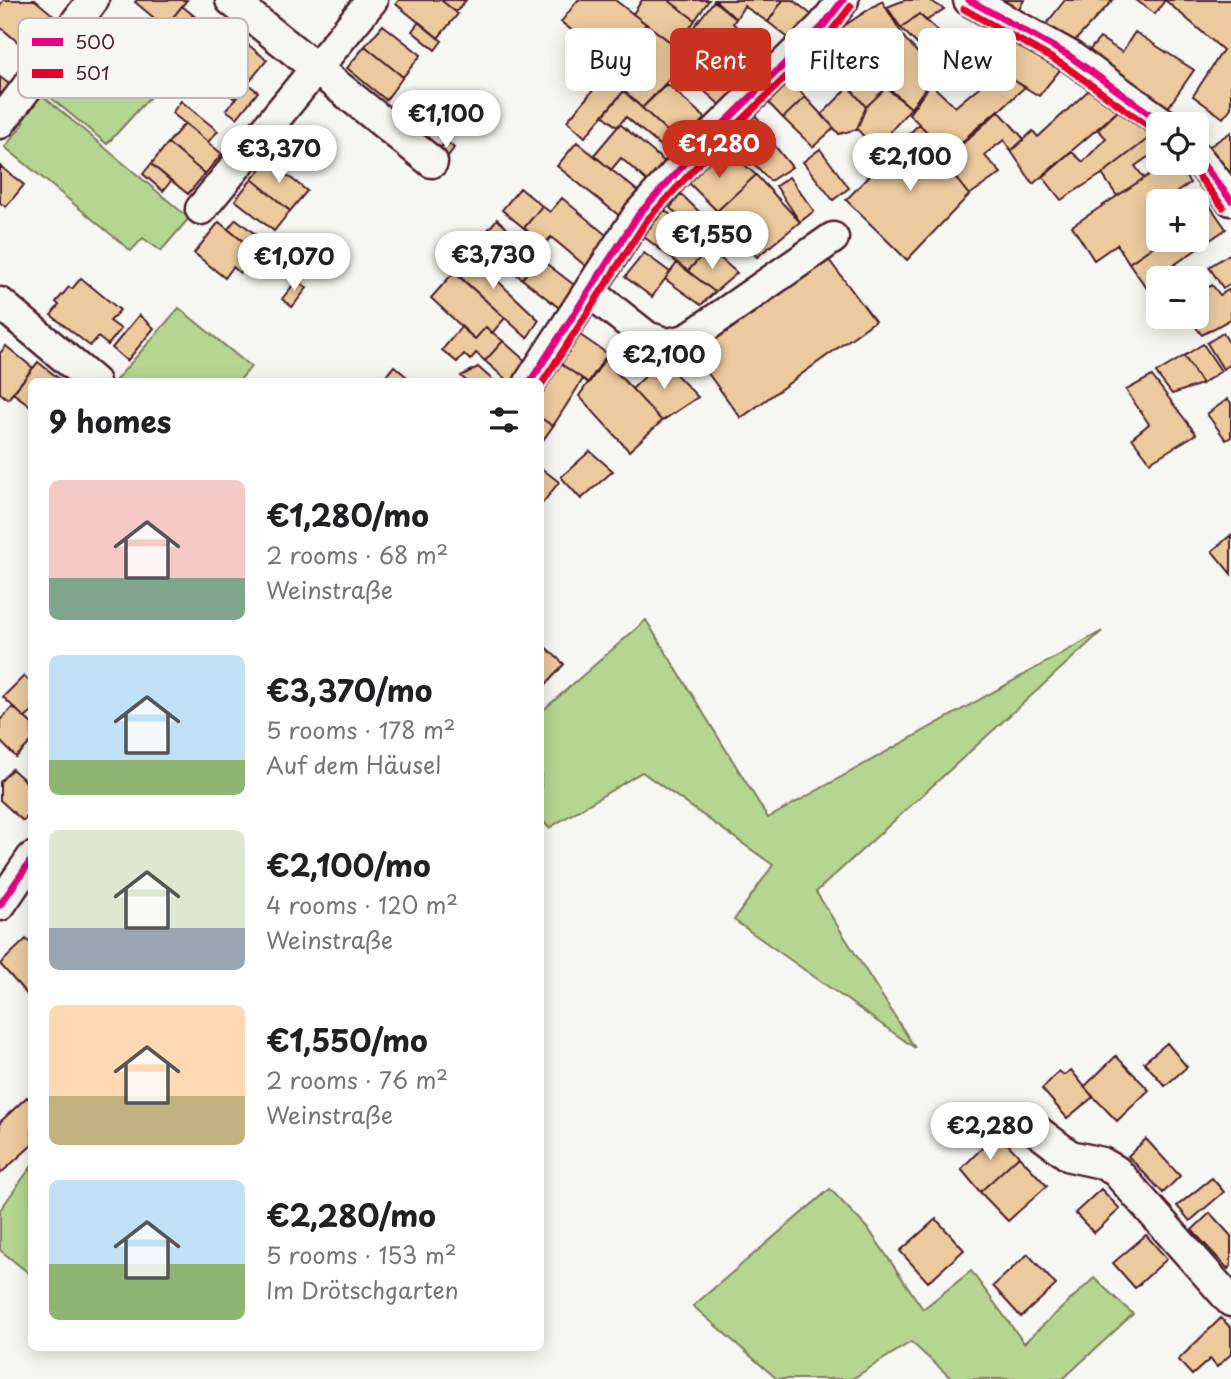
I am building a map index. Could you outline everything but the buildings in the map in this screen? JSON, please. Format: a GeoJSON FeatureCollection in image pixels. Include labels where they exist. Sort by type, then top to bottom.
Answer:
{"type":"FeatureCollection","features":[{"type":"Feature","properties":{"kind":"street"},"geometry":{"type":"LineString","coordinates":[[79,18],[93,0]]}},
{"type":"Feature","properties":{"kind":"street"},"geometry":{"type":"LineString","coordinates":[[231,0],[432,162]]}},
{"type":"Feature","properties":{"kind":"street"},"geometry":{"type":"LineString","coordinates":[[201,209],[372,0]]}},
{"type":"Feature","properties":{"kind":"street"},"geometry":{"type":"LineString","coordinates":[[974,1],[1079,62],[1148,112]]}},
{"type":"Feature","properties":{"kind":"street"},"geometry":{"type":"LineString","coordinates":[[533,378],[639,214],[832,4]]}},
{"type":"Feature","properties":{"kind":"street"},"geometry":{"type":"LineString","coordinates":[[0,122],[18,98]]}},
{"type":"Feature","properties":{"kind":"street"},"geometry":{"type":"LineString","coordinates":[[1209,172],[1231,200]]}},
{"type":"Feature","properties":{"kind":"street"},"geometry":{"type":"LineString","coordinates":[[589,291],[647,337],[668,344],[686,340],[833,238]]}},
{"type":"Feature","properties":{"kind":"street"},"geometry":{"type":"LineString","coordinates":[[0,303],[89,378]]}},
{"type":"Feature","properties":{"kind":"street"},"geometry":{"type":"LineString","coordinates":[[0,905],[28,864]]}},
{"type":"Feature","properties":{"kind":"street"},"geometry":{"type":"LineString","coordinates":[[1020,1118],[1070,1156],[1102,1163],[1116,1171],[1231,1301]]}},
{"type":"Feature","properties":{"kind":"green space"},"geometry":{"type":"Polygon","coordinates":[[[33,98],[45,98],[189,218],[161,251],[143,238],[131,251],[5,147],[24,123],[18,117],[33,98]]]}},
{"type":"Feature","properties":{"kind":"green space"},"geometry":{"type":"Polygon","coordinates":[[[51,98],[149,98],[107,144],[51,98]]]}},
{"type":"Feature","properties":{"kind":"green space"},"geometry":{"type":"Polygon","coordinates":[[[179,308],[251,367],[242,378],[118,378],[179,308]]]}},
{"type":"Feature","properties":{"kind":"green space"},"geometry":{"type":"Polygon","coordinates":[[[646,620],[768,818],[1102,631],[816,892],[915,1048],[734,920],[773,865],[642,772],[549,828],[544,822],[544,709],[646,620]]]}},
{"type":"Feature","properties":{"kind":"green space"},"geometry":{"type":"Polygon","coordinates":[[[28,1171],[28,1273],[0,1250],[0,1210],[28,1171]]]}},
{"type":"Feature","properties":{"kind":"green space"},"geometry":{"type":"Polygon","coordinates":[[[830,1189],[869,1230],[923,1309],[971,1271],[1024,1343],[1094,1278],[1133,1314],[1063,1379],[952,1379],[911,1342],[852,1379],[777,1379],[693,1306],[830,1189]]]}},
{"type":"Feature","properties":{"kind":"transit line","name":"500"},"geometry":{"type":"LineString","coordinates":[[533,378],[639,214],[698,149],[823,26],[843,0]]}},
{"type":"Feature","properties":{"kind":"transit line","name":"500"},"geometry":{"type":"LineString","coordinates":[[969,0],[1068,55],[1147,112]]}},
{"type":"Feature","properties":{"kind":"transit line","name":"501"},"geometry":{"type":"LineString","coordinates":[[544,380],[647,220],[706,156],[830,33],[851,6]]}},
{"type":"Feature","properties":{"kind":"transit line","name":"501"},"geometry":{"type":"LineString","coordinates":[[964,9],[1062,64],[1146,124]]}},
{"type":"Feature","properties":{"kind":"transit line","name":"500"},"geometry":{"type":"LineString","coordinates":[[1209,172],[1231,200]]}},
{"type":"Feature","properties":{"kind":"transit line","name":"501"},"geometry":{"type":"LineString","coordinates":[[1198,175],[1223,207]]}},
{"type":"Feature","properties":{"kind":"transit line","name":"500"},"geometry":{"type":"LineString","coordinates":[[0,905],[28,865]]}}]}
